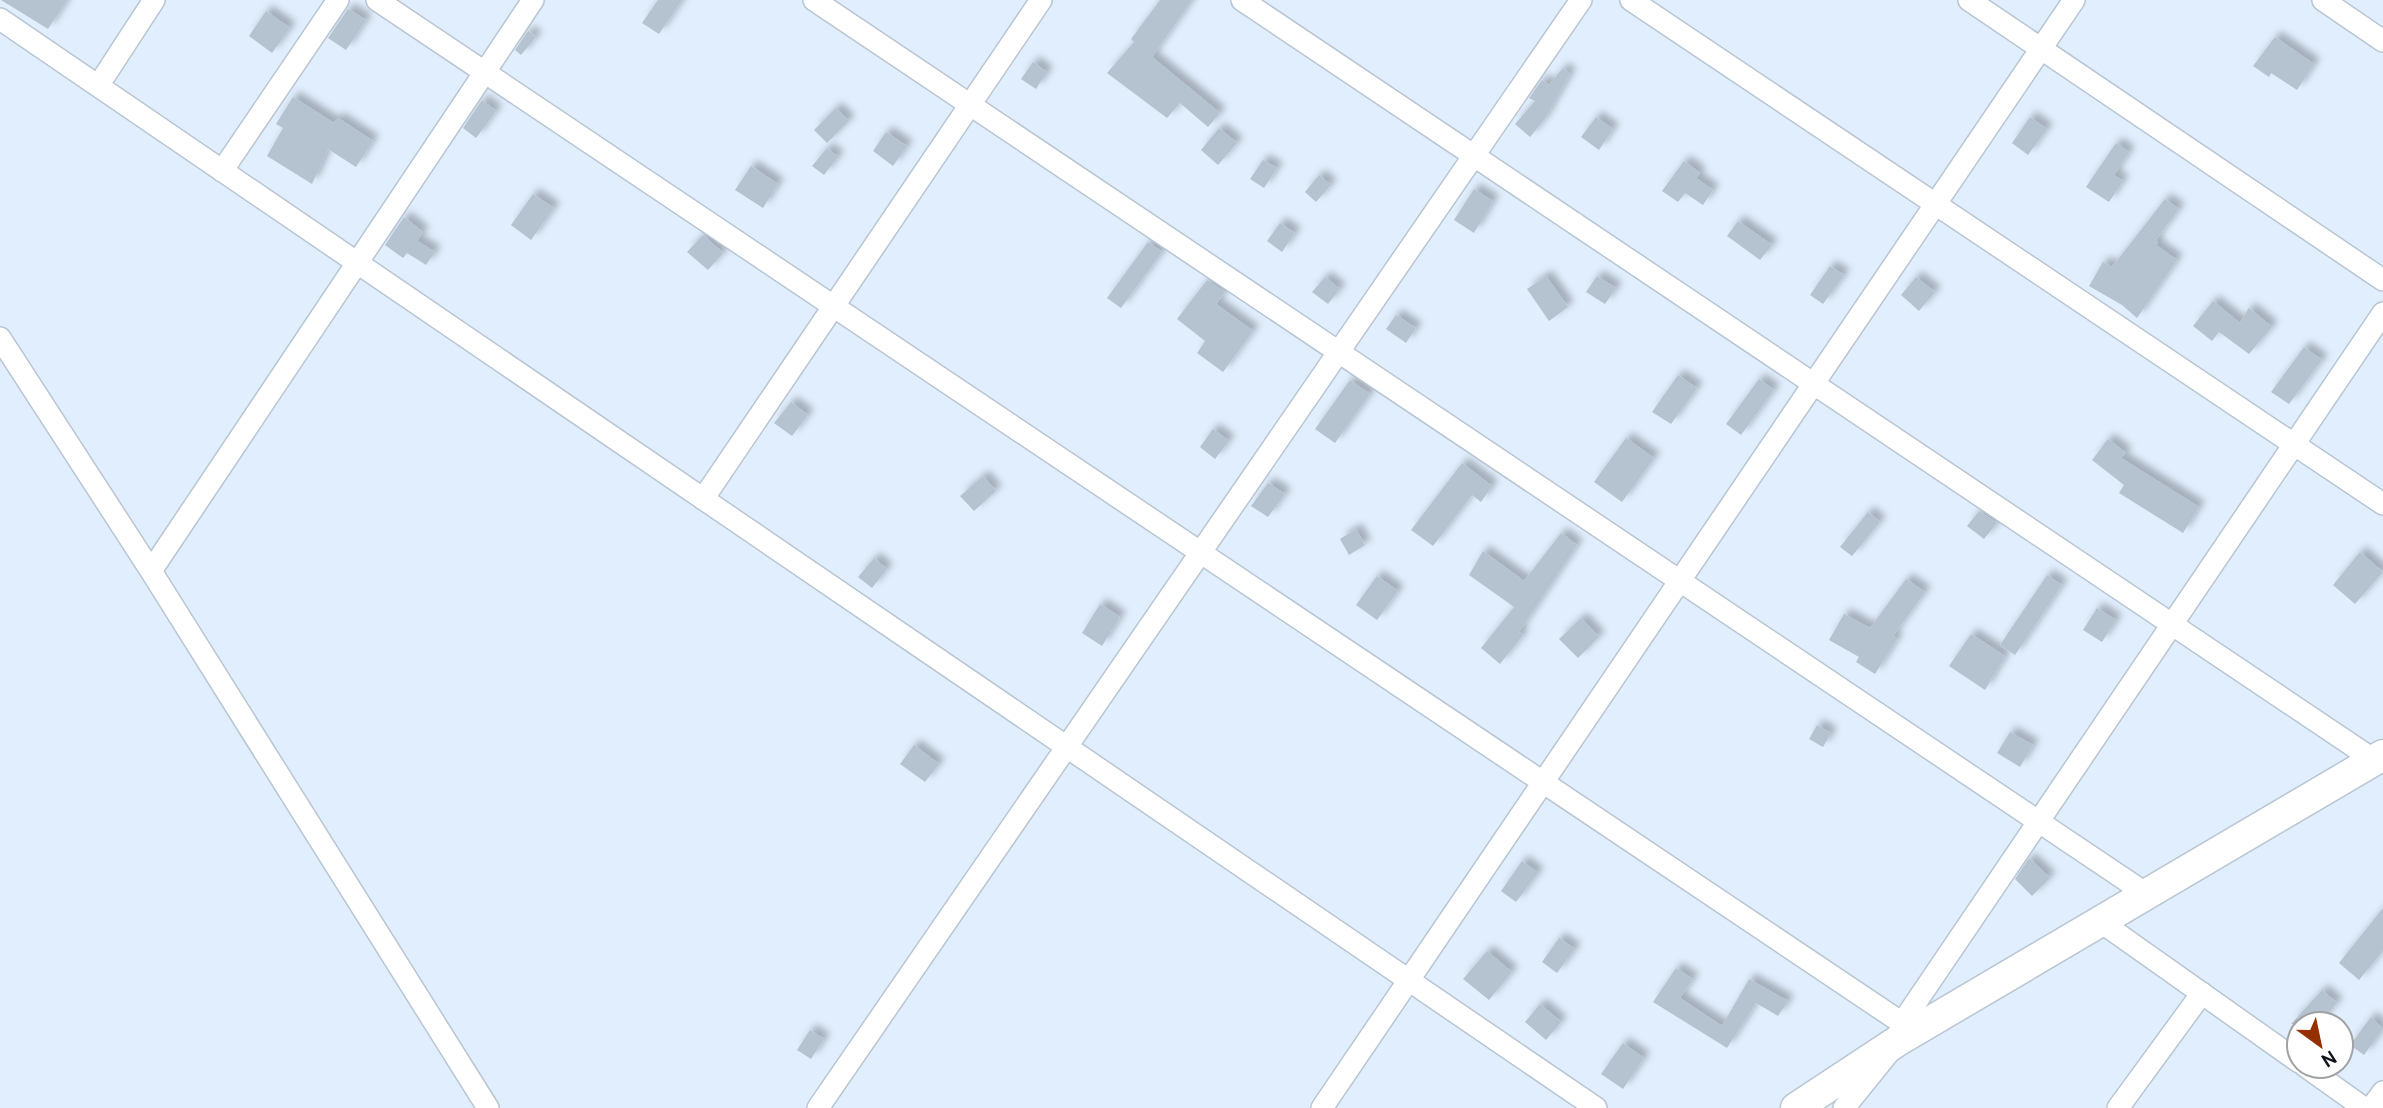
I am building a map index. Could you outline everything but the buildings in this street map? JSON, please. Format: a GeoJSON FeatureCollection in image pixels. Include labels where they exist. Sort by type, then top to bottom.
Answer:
{"type":"FeatureCollection","features":[{"type":"Feature","properties":{"kind":"street"},"geometry":{"type":"LineString","coordinates":[[98,86],[154,0]]}},
{"type":"Feature","properties":{"kind":"street"},"geometry":{"type":"LineString","coordinates":[[222,171],[338,0]]}},
{"type":"Feature","properties":{"kind":"street"},"geometry":{"type":"LineString","coordinates":[[377,0],[1543,782],[1900,1031]]}},
{"type":"Feature","properties":{"kind":"street"},"geometry":{"type":"LineString","coordinates":[[151,571],[533,0]]}},
{"type":"Feature","properties":{"kind":"street"},"geometry":{"type":"LineString","coordinates":[[814,0],[2148,895]]}},
{"type":"Feature","properties":{"kind":"street"},"geometry":{"type":"LineString","coordinates":[[703,499],[1041,0]]}},
{"type":"Feature","properties":{"kind":"street"},"geometry":{"type":"LineString","coordinates":[[1242,0],[2172,624],[2379,757],[2101,922],[1900,1031],[1796,1108]]}},
{"type":"Feature","properties":{"kind":"street"},"geometry":{"type":"LineString","coordinates":[[818,1108],[1581,0]]}},
{"type":"Feature","properties":{"kind":"street"},"geometry":{"type":"LineString","coordinates":[[1632,0],[2383,504]]}},
{"type":"Feature","properties":{"kind":"street"},"geometry":{"type":"LineString","coordinates":[[1969,0],[2383,280]]}},
{"type":"Feature","properties":{"kind":"street"},"geometry":{"type":"LineString","coordinates":[[1322,1108],[2074,0]]}},
{"type":"Feature","properties":{"kind":"street"},"geometry":{"type":"LineString","coordinates":[[2323,0],[2383,41]]}},
{"type":"Feature","properties":{"kind":"street"},"geometry":{"type":"LineString","coordinates":[[0,19],[1596,1108]]}},
{"type":"Feature","properties":{"kind":"street"},"geometry":{"type":"LineString","coordinates":[[1844,1108],[1900,1031],[2038,822],[2383,313]]}},
{"type":"Feature","properties":{"kind":"street"},"geometry":{"type":"LineString","coordinates":[[0,338],[151,571],[488,1108]]}},
{"type":"Feature","properties":{"kind":"street"},"geometry":{"type":"LineString","coordinates":[[2101,922],[2285,1052]]}},
{"type":"Feature","properties":{"kind":"street"},"geometry":{"type":"LineString","coordinates":[[2118,1108],[2202,993]]}},
{"type":"Feature","properties":{"kind":"street"},"geometry":{"type":"LineString","coordinates":[[2325,1080],[2364,1108]]}},
{"type":"Feature","properties":{"kind":"street"},"geometry":{"type":"LineString","coordinates":[[2371,1108],[2383,1092]]}}]}
